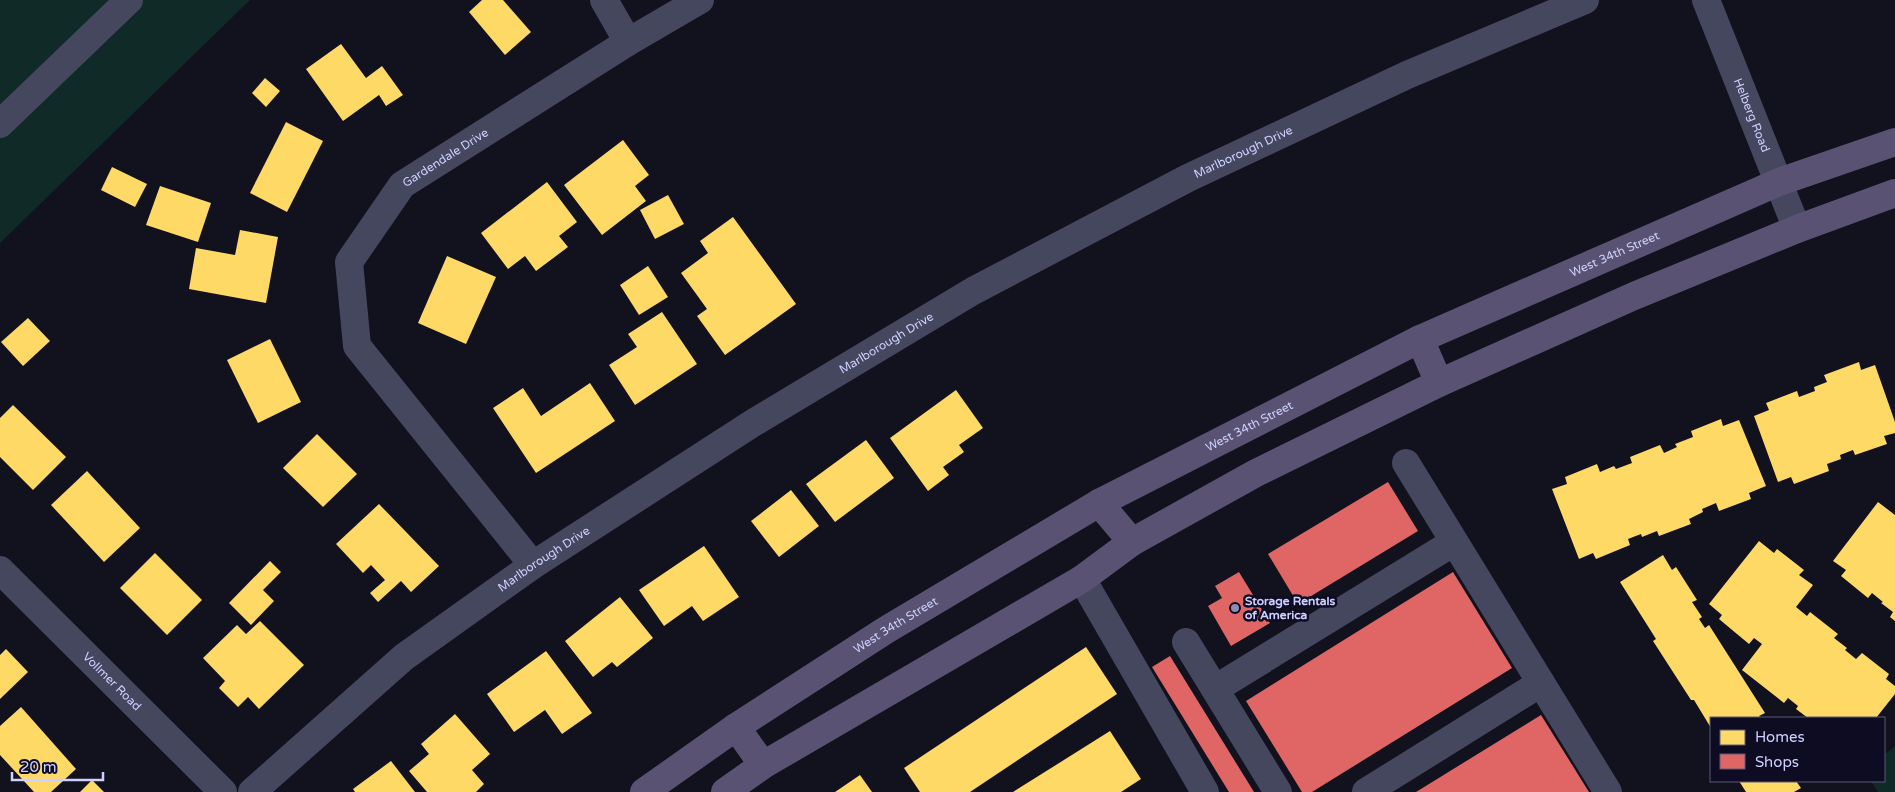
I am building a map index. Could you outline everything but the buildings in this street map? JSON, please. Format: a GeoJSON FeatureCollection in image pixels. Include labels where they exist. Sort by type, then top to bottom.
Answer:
{"type":"FeatureCollection","features":[{"type":"Feature","properties":{"kind":"main road","name":"West 34th Street"},"geometry":{"type":"LineString","coordinates":[[644,792],[736,727],[886,630],[1099,503],[1420,339],[1779,182],[1895,142]]}},
{"type":"Feature","properties":{"kind":"main road"},"geometry":{"type":"LineString","coordinates":[[726,792],[763,765],[1082,579],[1132,542],[1256,473],[1439,383],[1634,296],[1797,229],[1895,193]]}},
{"type":"Feature","properties":{"kind":"main road"},"geometry":{"type":"LineString","coordinates":[[1420,339],[1439,383]]}},
{"type":"Feature","properties":{"kind":"main road"},"geometry":{"type":"LineString","coordinates":[[1099,503],[1132,542]]}},
{"type":"Feature","properties":{"kind":"main road"},"geometry":{"type":"LineString","coordinates":[[736,727],[763,765]]}},
{"type":"Feature","properties":{"kind":"street"},"geometry":{"type":"LineString","coordinates":[[0,124],[129,0]]}},
{"type":"Feature","properties":{"kind":"street"},"geometry":{"type":"LineString","coordinates":[[604,0],[628,42]]}},
{"type":"Feature","properties":{"kind":"street","name":"Gardendale Drive"},"geometry":{"type":"LineString","coordinates":[[533,565],[357,346],[350,262],[402,185],[628,42],[700,0]]}},
{"type":"Feature","properties":{"kind":"street","name":"Marlborough Drive"},"geometry":{"type":"LineString","coordinates":[[252,792],[404,657],[533,565],[753,423],[973,291],[1188,178],[1407,75],[1585,0]]}},
{"type":"Feature","properties":{"kind":"street","name":"Helberg Road"},"geometry":{"type":"LineString","coordinates":[[1706,0],[1797,229]]}},
{"type":"Feature","properties":{"kind":"street"},"geometry":{"type":"LineString","coordinates":[[1406,463],[1608,792]]}},
{"type":"Feature","properties":{"kind":"street"},"geometry":{"type":"LineString","coordinates":[[1215,689],[1454,542]]}},
{"type":"Feature","properties":{"kind":"street","name":"Vollmer Road"},"geometry":{"type":"LineString","coordinates":[[0,570],[223,792]]}},
{"type":"Feature","properties":{"kind":"street"},"geometry":{"type":"LineString","coordinates":[[1082,579],[1205,792]]}},
{"type":"Feature","properties":{"kind":"street"},"geometry":{"type":"LineString","coordinates":[[1186,642],[1278,792]]}},
{"type":"Feature","properties":{"kind":"street"},"geometry":{"type":"LineString","coordinates":[[1366,792],[1541,683]]}},
{"type":"Feature","properties":{"kind":"green space"},"geometry":{"type":"Polygon","coordinates":[[[0,0],[250,0],[0,243],[0,0]]]}},
{"type":"Feature","properties":{"kind":"green space"},"geometry":{"type":"Polygon","coordinates":[[[1895,746],[1895,792],[1878,792],[1872,782],[1885,782],[1885,754],[1895,746]]]}},
{"type":"Feature","properties":{"kind":"place","name":"Storage Rentals of America"},"geometry":{"type":"Point","coordinates":[1235,608]}}]}
